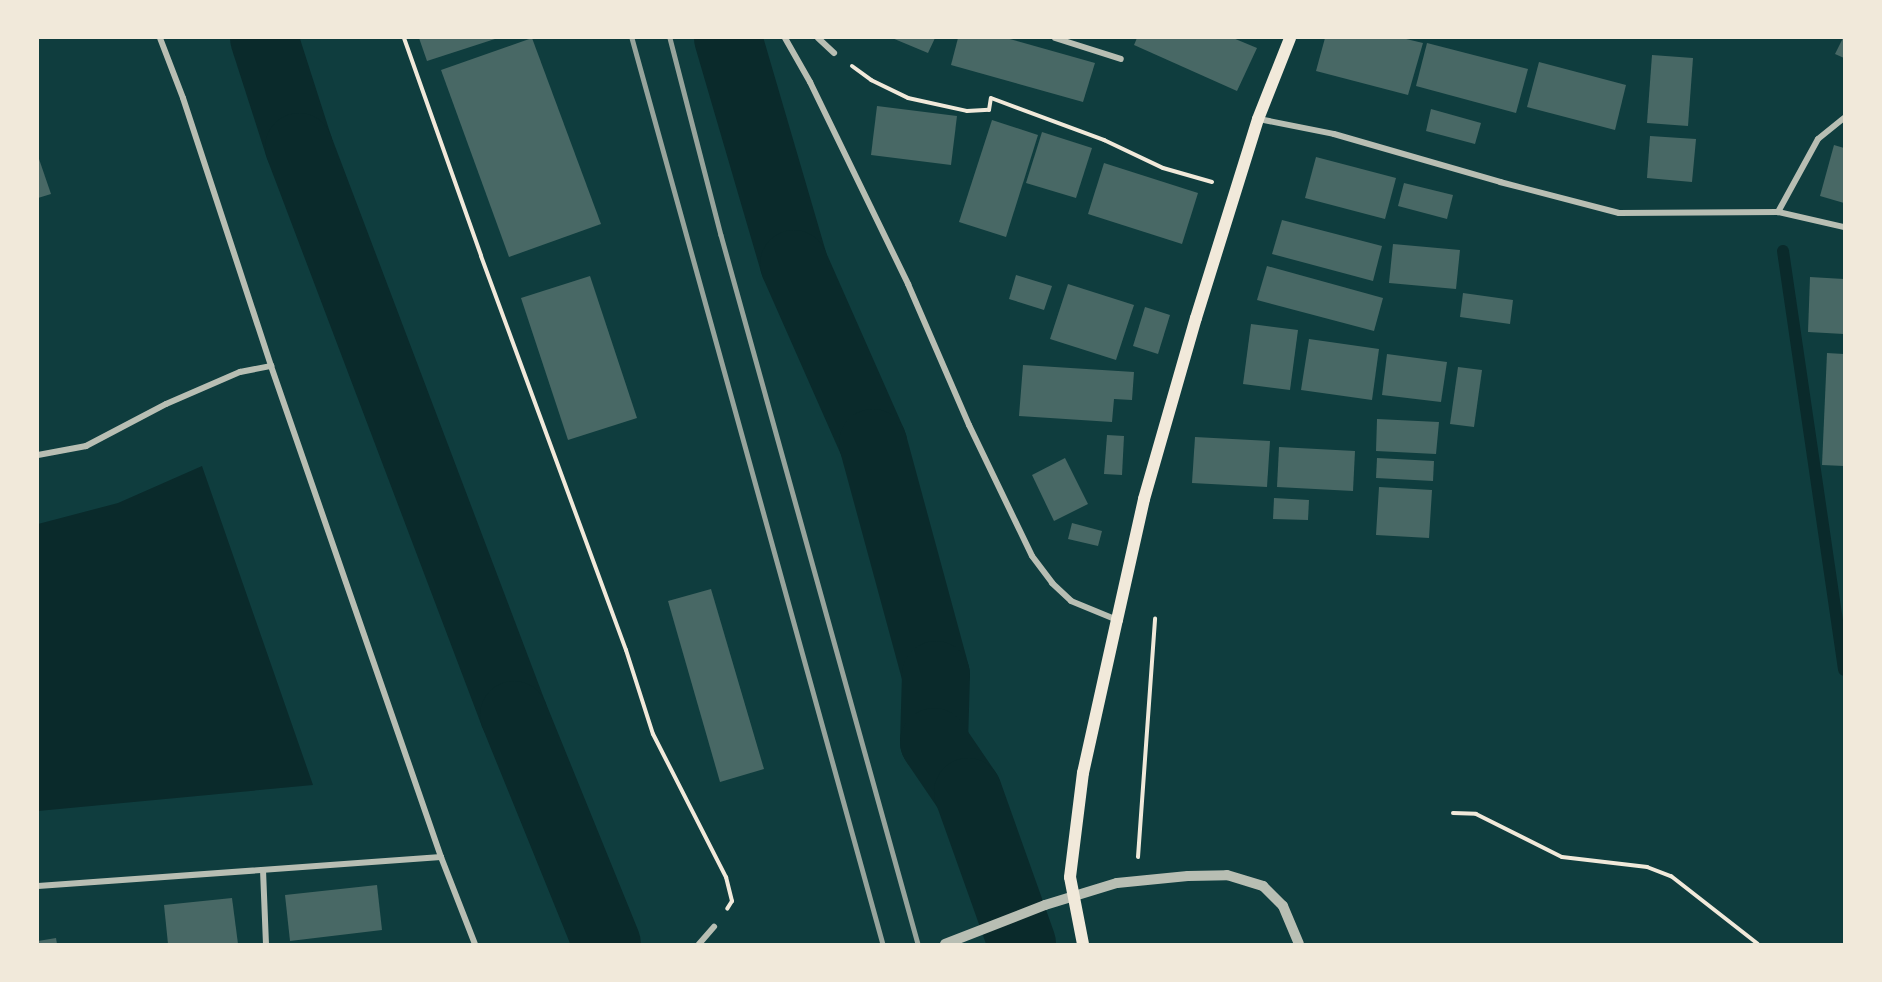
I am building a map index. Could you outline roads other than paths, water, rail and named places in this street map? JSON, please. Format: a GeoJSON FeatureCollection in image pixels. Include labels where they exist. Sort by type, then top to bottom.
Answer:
{"type":"FeatureCollection","features":[{"type":"Feature","properties":{"kind":"main road"},"geometry":{"type":"LineString","coordinates":[[1083,945],[1070,877],[1083,773],[1117,620],[1148,488],[1236,188],[1258,118],[1290,38]]}},
{"type":"Feature","properties":{"kind":"street"},"geometry":{"type":"LineString","coordinates":[[160,38],[183,98],[271,366],[441,857],[475,945]]}},
{"type":"Feature","properties":{"kind":"street"},"geometry":{"type":"LineString","coordinates":[[785,38],[810,82],[908,284],[969,425],[1032,556],[1052,583],[1071,601],[1117,620]]}},
{"type":"Feature","properties":{"kind":"street"},"geometry":{"type":"LineString","coordinates":[[818,38],[834,53]]}},
{"type":"Feature","properties":{"kind":"street"},"geometry":{"type":"LineString","coordinates":[[1055,38],[1121,59]]}},
{"type":"Feature","properties":{"kind":"street"},"geometry":{"type":"LineString","coordinates":[[1778,212],[1818,139],[1845,117]]}},
{"type":"Feature","properties":{"kind":"street"},"geometry":{"type":"LineString","coordinates":[[1258,118],[1334,134],[1500,182],[1619,213],[1778,212],[1845,227]]}},
{"type":"Feature","properties":{"kind":"street"},"geometry":{"type":"LineString","coordinates":[[38,455],[86,446],[166,404],[240,372],[271,366]]}},
{"type":"Feature","properties":{"kind":"street"},"geometry":{"type":"LineString","coordinates":[[38,886],[441,857]]}},
{"type":"Feature","properties":{"kind":"street"},"geometry":{"type":"LineString","coordinates":[[263,870],[266,945]]}},
{"type":"Feature","properties":{"kind":"street"},"geometry":{"type":"LineString","coordinates":[[945,945],[1045,905],[1117,883],[1227,875],[1263,886],[1283,906],[1299,945]]}},
{"type":"Feature","properties":{"kind":"street"},"geometry":{"type":"LineString","coordinates":[[699,945],[714,927]]}},
{"type":"Feature","properties":{"kind":"water"},"geometry":{"type":"Polygon","coordinates":[[[202,466],[313,785],[38,811],[38,524],[118,503],[202,466]]]}},
{"type":"Feature","properties":{"kind":"waterway"},"geometry":{"type":"LineString","coordinates":[[264,38],[299,147],[514,715],[607,944]]}},
{"type":"Feature","properties":{"kind":"waterway"},"geometry":{"type":"LineString","coordinates":[[728,38],[794,264],[873,443],[936,675],[934,742],[968,792],[1022,944]]}},
{"type":"Feature","properties":{"kind":"waterway"},"geometry":{"type":"LineString","coordinates":[[1783,251],[1844,670]]}},
{"type":"Feature","properties":{"kind":"railway"},"geometry":{"type":"LineString","coordinates":[[632,38],[883,944]]}},
{"type":"Feature","properties":{"kind":"railway"},"geometry":{"type":"LineString","coordinates":[[670,38],[721,235],[918,944]]}}]}
